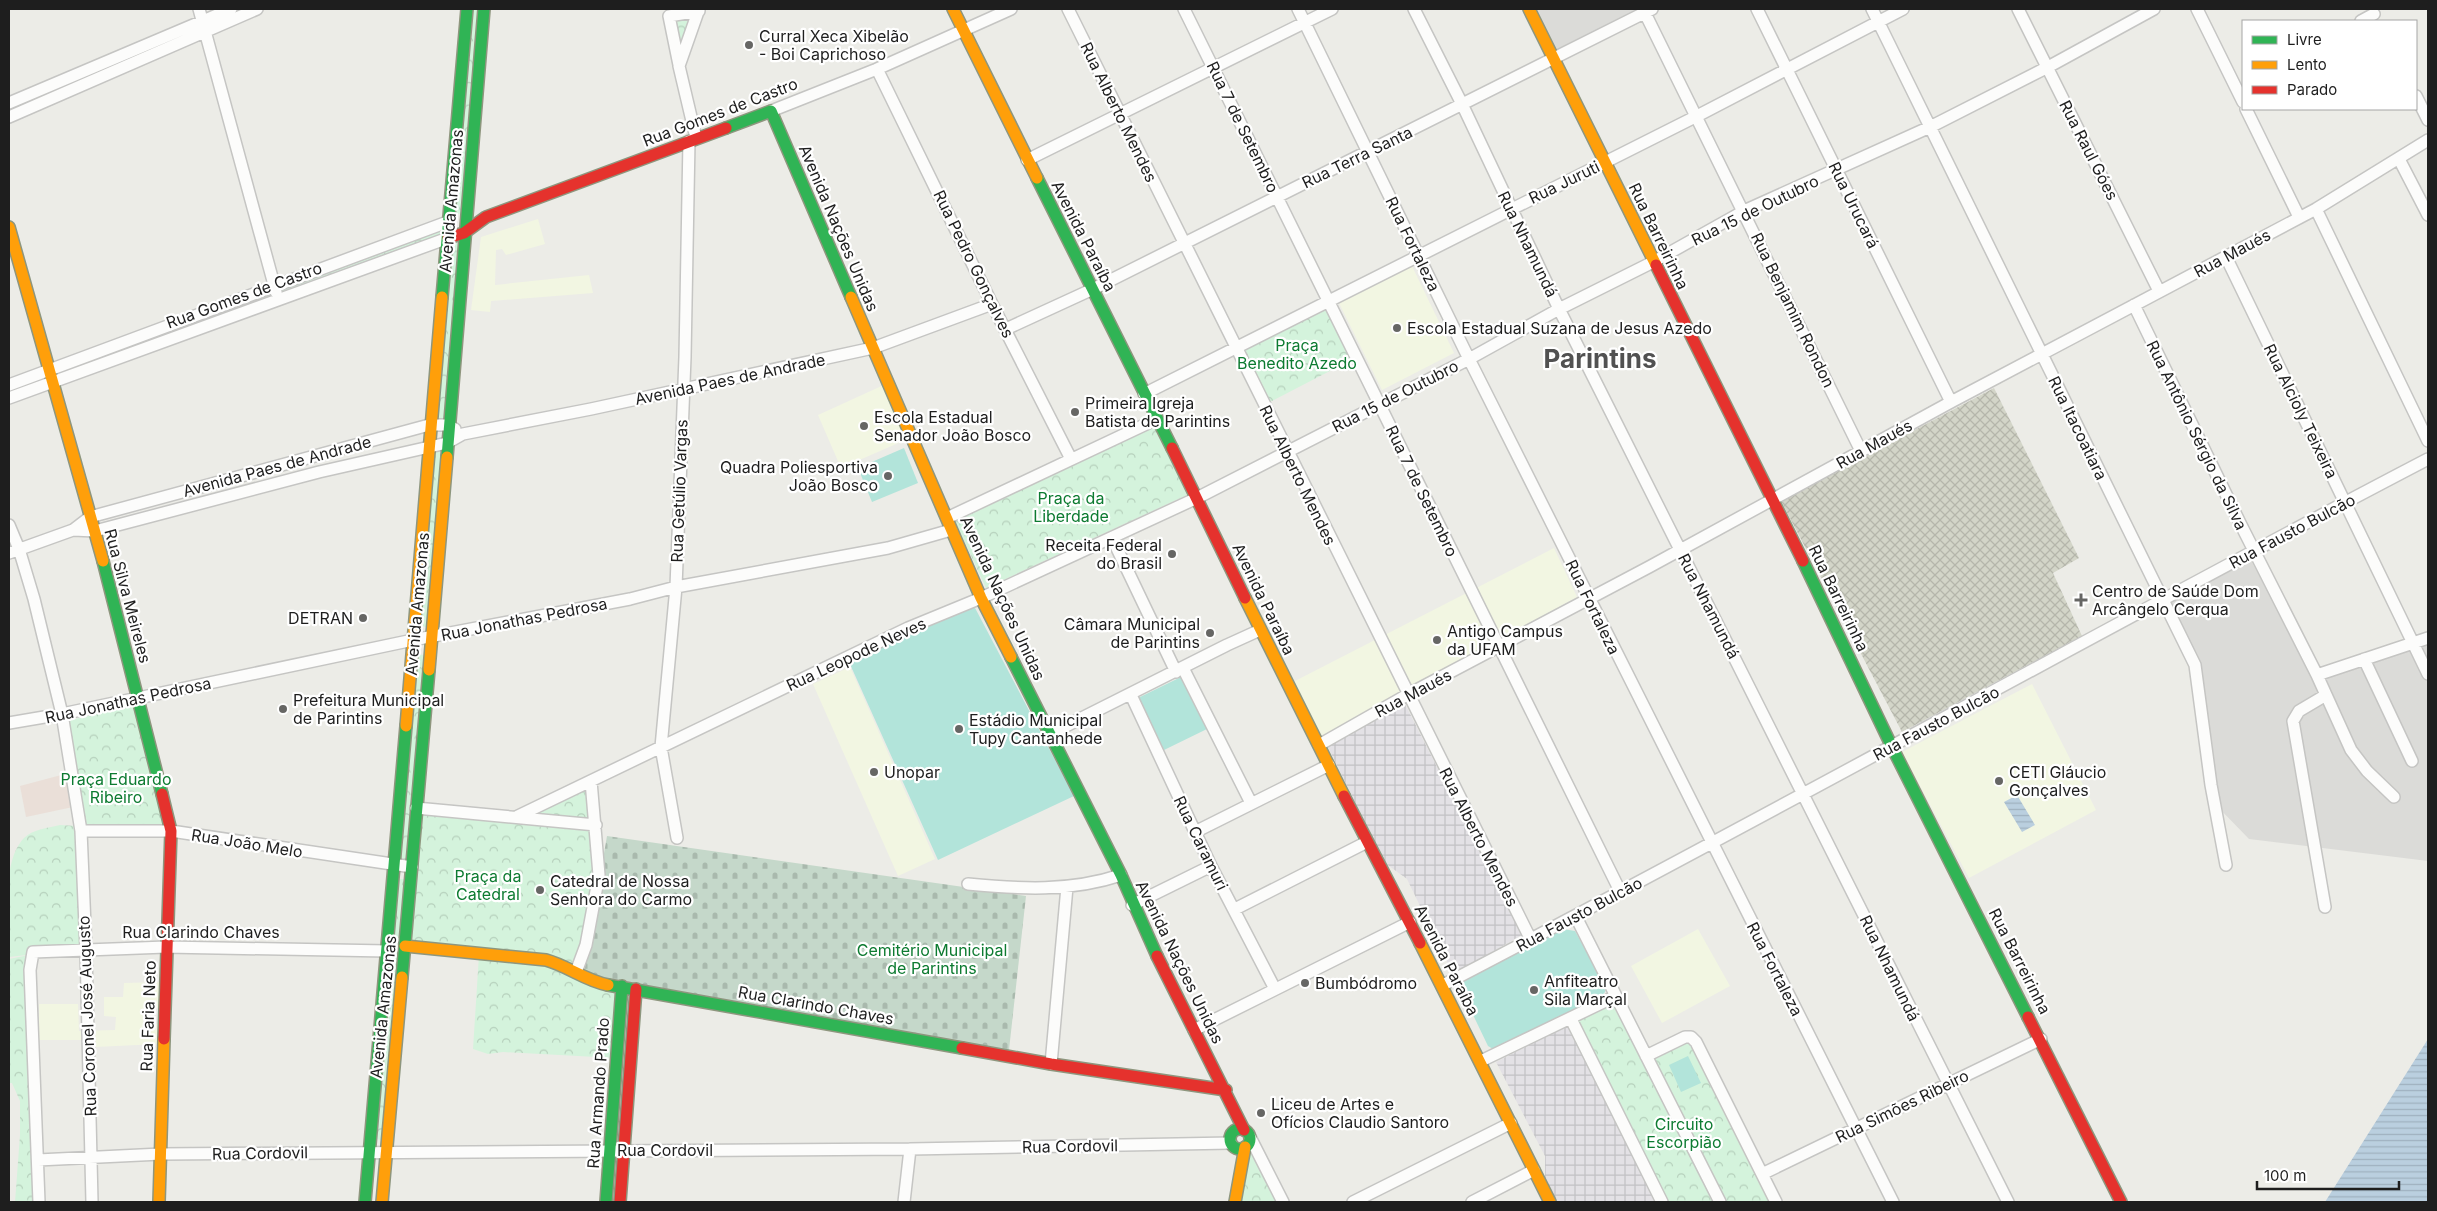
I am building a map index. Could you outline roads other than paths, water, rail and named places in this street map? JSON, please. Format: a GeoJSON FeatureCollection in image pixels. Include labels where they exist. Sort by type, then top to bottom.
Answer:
{"type":"FeatureCollection","features":[{"type":"Feature","properties":{"kind":"street"},"geometry":{"type":"LineString","coordinates":[[199,9],[278,300]]}},
{"type":"Feature","properties":{"kind":"street"},"geometry":{"type":"LineString","coordinates":[[9,117],[204,26],[231,9]]}},
{"type":"Feature","properties":{"kind":"street"},"geometry":{"type":"LineString","coordinates":[[9,103],[204,26],[257,9]]}},
{"type":"Feature","properties":{"kind":"street","name":"Avenida Amazonas"},"geometry":{"type":"LineString","coordinates":[[365,1202],[374,1076],[387,951],[414,640],[429,447],[429,424],[450,221],[467,9]]}},
{"type":"Feature","properties":{"kind":"street","name":"Avenida Amazonas"},"geometry":{"type":"LineString","coordinates":[[382,1202],[484,9]]}},
{"type":"Feature","properties":{"kind":"street","name":"Avenida Paraíba"},"geometry":{"type":"LineString","coordinates":[[952,9],[1197,498],[1260,630],[1367,842],[1443,986],[1550,1202]]}},
{"type":"Feature","properties":{"kind":"street","name":"Rua Gomes de Castro"},"geometry":{"type":"LineString","coordinates":[[9,385],[49,377],[278,300],[464,233],[486,217],[771,111],[963,32],[1011,9]]}},
{"type":"Feature","properties":{"kind":"street","name":"Rua Alberto Mendes"},"geometry":{"type":"LineString","coordinates":[[1068,9],[1407,695],[1531,940]]}},
{"type":"Feature","properties":{"kind":"street","name":"Rua 7 de Setembro"},"geometry":{"type":"LineString","coordinates":[[1184,9],[1620,891]]}},
{"type":"Feature","properties":{"kind":"street","name":"Rua Fortaleza"},"geometry":{"type":"LineString","coordinates":[[1298,9],[1469,359],[1711,844],[1893,1202]]}},
{"type":"Feature","properties":{"kind":"street"},"geometry":{"type":"LineString","coordinates":[[1027,160],[1332,9]]}},
{"type":"Feature","properties":{"kind":"street","name":"Rua Nhamundá"},"geometry":{"type":"LineString","coordinates":[[1414,9],[1462,104],[1559,309],[2008,1202]]}},
{"type":"Feature","properties":{"kind":"street","name":"Rua Barreirinha"},"geometry":{"type":"LineString","coordinates":[[1529,9],[1892,746],[2041,1039],[2121,1202]]}},
{"type":"Feature","properties":{"kind":"street","name":"Rua Urucará"},"geometry":{"type":"LineString","coordinates":[[1757,9],[1951,402]]}},
{"type":"Feature","properties":{"kind":"street","name":"Rua Itacoatiara"},"geometry":{"type":"LineString","coordinates":[[1872,9],[2163,601],[2186,643],[2197,672],[2211,785],[2226,865]]}},
{"type":"Feature","properties":{"kind":"street","name":"Rua Juruti"},"geometry":{"type":"LineString","coordinates":[[1144,394],[1419,256],[1510,208],[1605,163],[1903,9]]}},
{"type":"Feature","properties":{"kind":"street","name":"Rua Raul Góes"},"geometry":{"type":"LineString","coordinates":[[2018,9],[2159,290]]}},
{"type":"Feature","properties":{"kind":"street","name":"Rua 15 de Outubro"},"geometry":{"type":"LineString","coordinates":[[1197,498],[1287,450],[1469,359],[1559,309],[1653,262],[1744,211],[1930,127],[2048,67],[2154,9]]}},
{"type":"Feature","properties":{"kind":"street"},"geometry":{"type":"LineString","coordinates":[[2197,9],[2240,86]]}},
{"type":"Feature","properties":{"kind":"street","name":"Rua Getúlio Vargas"},"geometry":{"type":"LineString","coordinates":[[677,838],[662,746],[676,587],[693,140],[668,18],[672,14],[699,10],[679,66]]}},
{"type":"Feature","properties":{"kind":"street","name":"Rua Terra Santa"},"geometry":{"type":"LineString","coordinates":[[1006,329],[1093,289],[1647,10]]}},
{"type":"Feature","properties":{"kind":"street","name":"Rua Benjamim Rondon"},"geometry":{"type":"LineString","coordinates":[[1647,10],[1861,451]]}},
{"type":"Feature","properties":{"kind":"street"},"geometry":{"type":"LineString","coordinates":[[2363,20],[2375,15]]}},
{"type":"Feature","properties":{"kind":"street","name":"Rua Pedro Gonçalves"},"geometry":{"type":"LineString","coordinates":[[877,68],[992,304],[1071,459]]}},
{"type":"Feature","properties":{"kind":"street"},"geometry":{"type":"LineString","coordinates":[[2417,98],[2428,120]]}},
{"type":"Feature","properties":{"kind":"street"},"geometry":{"type":"LineString","coordinates":[[2246,110],[2299,217]]}},
{"type":"Feature","properties":{"kind":"street","name":"Avenida Nações Unidas"},"geometry":{"type":"LineString","coordinates":[[771,111],[981,598],[1121,875],[1132,904],[1194,1030],[1226,1090],[1239,1140]]}},
{"type":"Feature","properties":{"kind":"street","name":"Rua Maués"},"geometry":{"type":"LineString","coordinates":[[1319,745],[1407,695],[1499,648],[2159,290],[2316,209],[2428,140]]}},
{"type":"Feature","properties":{"kind":"street"},"geometry":{"type":"LineString","coordinates":[[2399,159],[2428,215]]}},
{"type":"Feature","properties":{"kind":"street"},"geometry":{"type":"LineString","coordinates":[[2316,209],[2428,440]]}},
{"type":"Feature","properties":{"kind":"street","name":"Rua Gomes de Castro"},"geometry":{"type":"LineString","coordinates":[[9,398],[49,377],[274,286],[450,221],[465,217],[486,217]]}},
{"type":"Feature","properties":{"kind":"street","name":"Rua Silva Meireles"},"geometry":{"type":"LineString","coordinates":[[9,227],[49,377],[95,531],[139,698],[170,831]]}},
{"type":"Feature","properties":{"kind":"street","name":"Rua Alcioly Teixeira"},"geometry":{"type":"LineString","coordinates":[[2226,257],[2428,674]]}},
{"type":"Feature","properties":{"kind":"street","name":"Avenida Paes de Andrade"},"geometry":{"type":"LineString","coordinates":[[72,530],[95,531],[319,472],[447,443],[463,434],[873,348],[992,304]]}},
{"type":"Feature","properties":{"kind":"street","name":"Rua Antônio Sérgio da Silva"},"geometry":{"type":"LineString","coordinates":[[2134,305],[2254,551],[2317,674],[2351,750],[2367,771],[2394,797]]}},
{"type":"Feature","properties":{"kind":"street"},"geometry":{"type":"LineString","coordinates":[[947,518],[1157,419]]}},
{"type":"Feature","properties":{"kind":"street","name":"Avenida Paes de Andrade"},"geometry":{"type":"LineString","coordinates":[[90,517],[429,424],[448,425],[463,434]]}},
{"type":"Feature","properties":{"kind":"street"},"geometry":{"type":"LineString","coordinates":[[315,455],[319,472]]}},
{"type":"Feature","properties":{"kind":"street","name":"Rua Fausto Bulcão"},"geometry":{"type":"LineString","coordinates":[[1443,986],[1576,917],[1620,891],[2428,459]]}},
{"type":"Feature","properties":{"kind":"street"},"geometry":{"type":"LineString","coordinates":[[254,472],[259,489]]}},
{"type":"Feature","properties":{"kind":"street","name":"Rua Leopode Neves"},"geometry":{"type":"LineString","coordinates":[[518,816],[908,628],[981,598],[1197,498]]}},
{"type":"Feature","properties":{"kind":"street"},"geometry":{"type":"LineString","coordinates":[[14,551],[72,530],[90,517]]}},
{"type":"Feature","properties":{"kind":"street","name":"Rua Coronel José Augusto"},"geometry":{"type":"LineString","coordinates":[[9,525],[14,551],[62,714],[81,831],[92,1202]]}},
{"type":"Feature","properties":{"kind":"street","name":"Rua Jonathas Pedrosa"},"geometry":{"type":"LineString","coordinates":[[9,723],[62,714],[414,640],[630,599],[676,587],[888,548],[951,530]]}},
{"type":"Feature","properties":{"kind":"street"},"geometry":{"type":"LineString","coordinates":[[1112,538],[1179,670],[1251,803]]}},
{"type":"Feature","properties":{"kind":"street"},"geometry":{"type":"LineString","coordinates":[[1050,734],[1131,695],[1227,644],[1260,630]]}},
{"type":"Feature","properties":{"kind":"street"},"geometry":{"type":"LineString","coordinates":[[2317,674],[2413,641],[2428,638]]}},
{"type":"Feature","properties":{"kind":"street"},"geometry":{"type":"LineString","coordinates":[[2364,659],[2412,761]]}},
{"type":"Feature","properties":{"kind":"street","name":"Rua Caramuri"},"geometry":{"type":"LineString","coordinates":[[1131,695],[1211,866],[1275,989]]}},
{"type":"Feature","properties":{"kind":"street"},"geometry":{"type":"LineString","coordinates":[[2325,907],[2293,721],[2299,711],[2326,695]]}},
{"type":"Feature","properties":{"kind":"street"},"geometry":{"type":"LineString","coordinates":[[1196,832],[1329,765]]}},
{"type":"Feature","properties":{"kind":"street"},"geometry":{"type":"LineString","coordinates":[[576,972],[586,945],[598,889],[599,861],[591,781]]}},
{"type":"Feature","properties":{"kind":"street"},"geometry":{"type":"LineString","coordinates":[[416,808],[518,816],[596,825]]}},
{"type":"Feature","properties":{"kind":"street","name":"Rua João Melo"},"geometry":{"type":"LineString","coordinates":[[81,831],[170,831],[394,866],[412,867]]}},
{"type":"Feature","properties":{"kind":"street","name":"Rua Faria Neto"},"geometry":{"type":"LineString","coordinates":[[159,1202],[170,831]]}},
{"type":"Feature","properties":{"kind":"street"},"geometry":{"type":"LineString","coordinates":[[1235,909],[1367,842]]}},
{"type":"Feature","properties":{"kind":"street"},"geometry":{"type":"LineString","coordinates":[[1132,904],[1211,866]]}},
{"type":"Feature","properties":{"kind":"street"},"geometry":{"type":"LineString","coordinates":[[968,884],[1023,890],[1093,884],[1121,875]]}},
{"type":"Feature","properties":{"kind":"street"},"geometry":{"type":"LineString","coordinates":[[1051,1064],[1067,887]]}},
{"type":"Feature","properties":{"kind":"street"},"geometry":{"type":"LineString","coordinates":[[1576,917],[1720,1202]]}},
{"type":"Feature","properties":{"kind":"street"},"geometry":{"type":"LineString","coordinates":[[1194,1030],[1410,922]]}},
{"type":"Feature","properties":{"kind":"street","name":"Rua Clarindo Chaves"},"geometry":{"type":"LineString","coordinates":[[38,1160],[30,970],[34,952],[166,946],[387,951]]}},
{"type":"Feature","properties":{"kind":"street","name":"Rua Clarindo Chaves"},"geometry":{"type":"LineString","coordinates":[[405,946],[544,960],[564,964],[593,981],[1051,1064],[1226,1090]]}},
{"type":"Feature","properties":{"kind":"street","name":"Rua Armando Prado"},"geometry":{"type":"LineString","coordinates":[[606,1202],[622,986]]}},
{"type":"Feature","properties":{"kind":"street","name":"Rua Armando Prado"},"geometry":{"type":"LineString","coordinates":[[620,1202],[636,989]]}},
{"type":"Feature","properties":{"kind":"street"},"geometry":{"type":"LineString","coordinates":[[1481,1062],[1616,996]]}},
{"type":"Feature","properties":{"kind":"street"},"geometry":{"type":"LineString","coordinates":[[1571,1019],[1662,1202]]}},
{"type":"Feature","properties":{"kind":"street"},"geometry":{"type":"LineString","coordinates":[[1646,1056],[1685,1037],[1692,1039],[1776,1202]]}},
{"type":"Feature","properties":{"kind":"street","name":"Rua Simões Ribeiro"},"geometry":{"type":"LineString","coordinates":[[1762,1174],[2041,1039]]}},
{"type":"Feature","properties":{"kind":"street"},"geometry":{"type":"LineString","coordinates":[[1353,1202],[1511,1123]]}},
{"type":"Feature","properties":{"kind":"street"},"geometry":{"type":"LineString","coordinates":[[1231,1202],[1239,1140]]}},
{"type":"Feature","properties":{"kind":"street"},"geometry":{"type":"LineString","coordinates":[[1235,1202],[1239,1140]]}},
{"type":"Feature","properties":{"kind":"street"},"geometry":{"type":"LineString","coordinates":[[1239,1140],[1283,1202]]}},
{"type":"Feature","properties":{"kind":"street","name":"Rua Cordovil"},"geometry":{"type":"LineString","coordinates":[[38,1160],[161,1154],[385,1151],[910,1149],[1239,1140]]}},
{"type":"Feature","properties":{"kind":"street"},"geometry":{"type":"LineString","coordinates":[[904,1202],[910,1149]]}},
{"type":"Feature","properties":{"kind":"street"},"geometry":{"type":"LineString","coordinates":[[38,1160],[39,1202]]}},
{"type":"Feature","properties":{"kind":"street"},"geometry":{"type":"LineString","coordinates":[[1472,1202],[1534,1170]]}},
{"type":"Feature","properties":{"kind":"place","name":"Curral Xeca Xibelão - Boi Caprichoso"},"geometry":{"type":"Point","coordinates":[749,45]}},
{"type":"Feature","properties":{"kind":"place","name":"Escola Estadual Suzana de Jesus Azedo"},"geometry":{"type":"Point","coordinates":[1397,328]}},
{"type":"Feature","properties":{"kind":"place","name":"Primeira Igreja Batista de Parintins"},"geometry":{"type":"Point","coordinates":[1075,412]}},
{"type":"Feature","properties":{"kind":"place","name":"Escola Estadual Senador João Bosco"},"geometry":{"type":"Point","coordinates":[864,426]}},
{"type":"Feature","properties":{"kind":"place","name":"Quadra Poliesportiva João Bosco"},"geometry":{"type":"Point","coordinates":[888,476]}},
{"type":"Feature","properties":{"kind":"place","name":"Receita Federal do Brasil"},"geometry":{"type":"Point","coordinates":[1172,554]}},
{"type":"Feature","properties":{"kind":"place","name":"Centro de Saúde Dom Arcângelo Cerqua"},"geometry":{"type":"Point","coordinates":[2081,600]}},
{"type":"Feature","properties":{"kind":"place","name":"DETRAN"},"geometry":{"type":"Point","coordinates":[363,618]}},
{"type":"Feature","properties":{"kind":"place","name":"Câmara Municipal de Parintins"},"geometry":{"type":"Point","coordinates":[1210,633]}},
{"type":"Feature","properties":{"kind":"place","name":"Antigo Campus da UFAM"},"geometry":{"type":"Point","coordinates":[1437,640]}},
{"type":"Feature","properties":{"kind":"place","name":"Prefeitura Municipal de Parintins"},"geometry":{"type":"Point","coordinates":[283,709]}},
{"type":"Feature","properties":{"kind":"place","name":"Estádio Municipal Tupy Cantanhede"},"geometry":{"type":"Point","coordinates":[959,729]}},
{"type":"Feature","properties":{"kind":"place","name":"Unopar"},"geometry":{"type":"Point","coordinates":[874,772]}},
{"type":"Feature","properties":{"kind":"place","name":"CETI Gláucio Gonçalves"},"geometry":{"type":"Point","coordinates":[1999,781]}},
{"type":"Feature","properties":{"kind":"place","name":"Catedral de Nossa Senhora do Carmo"},"geometry":{"type":"Point","coordinates":[540,890]}},
{"type":"Feature","properties":{"kind":"place","name":"Bumbódromo"},"geometry":{"type":"Point","coordinates":[1305,983]}},
{"type":"Feature","properties":{"kind":"place","name":"Anfiteatro Sila Marçal"},"geometry":{"type":"Point","coordinates":[1534,990]}},
{"type":"Feature","properties":{"kind":"place","name":"Liceu de Artes e Ofícios Claudio Santoro"},"geometry":{"type":"Point","coordinates":[1261,1113]}},
{"type":"Feature","properties":{"kind":"district","name":"Parintins"},"geometry":{"type":"Point","coordinates":[1600,359]}},
{"type":"Feature","properties":{"kind":"park label","name":"Praça Benedito Azedo"},"geometry":{"type":"Point","coordinates":[1297,354]}},
{"type":"Feature","properties":{"kind":"park label","name":"Praça da Liberdade"},"geometry":{"type":"Point","coordinates":[1071,507]}},
{"type":"Feature","properties":{"kind":"park label","name":"Praça Eduardo Ribeiro"},"geometry":{"type":"Point","coordinates":[116,788]}},
{"type":"Feature","properties":{"kind":"park label","name":"Praça da Catedral"},"geometry":{"type":"Point","coordinates":[488,885]}},
{"type":"Feature","properties":{"kind":"park label","name":"Cemitério Municipal de Parintins"},"geometry":{"type":"Point","coordinates":[932,959]}},
{"type":"Feature","properties":{"kind":"park label","name":"Circuito Escorpião"},"geometry":{"type":"Point","coordinates":[1684,1133]}}]}
